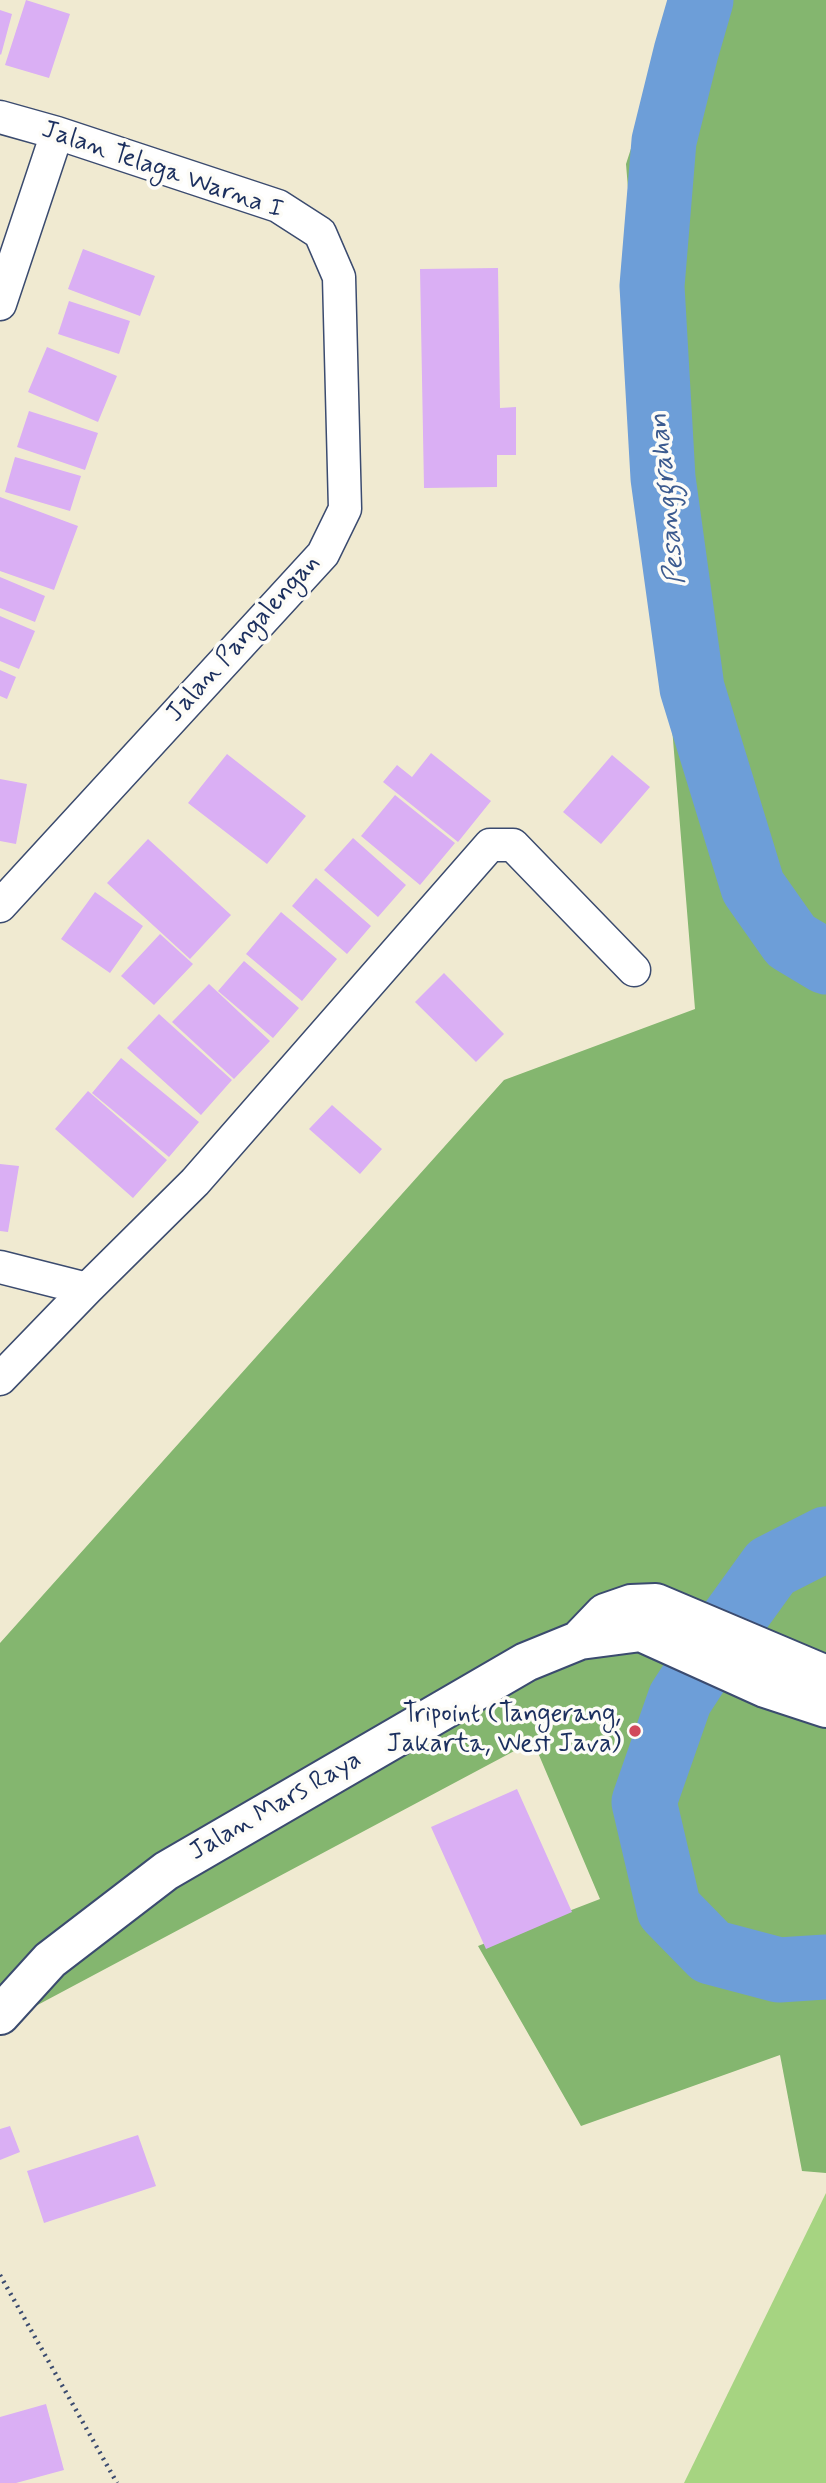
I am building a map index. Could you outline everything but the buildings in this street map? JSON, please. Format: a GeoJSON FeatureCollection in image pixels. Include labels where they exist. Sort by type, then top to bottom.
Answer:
{"type":"FeatureCollection","features":[{"type":"Feature","properties":{"kind":"street","name":"Jalan Telaga Warna I"},"geometry":{"type":"LineString","coordinates":[[0,117],[278,205],[320,233]]}},
{"type":"Feature","properties":{"kind":"street"},"geometry":{"type":"LineString","coordinates":[[0,304],[57,133]]}},
{"type":"Feature","properties":{"kind":"street","name":"Jalan Pangalengan"},"geometry":{"type":"LineString","coordinates":[[0,906],[323,554],[345,509],[339,277],[320,233]]}},
{"type":"Feature","properties":{"kind":"street"},"geometry":{"type":"LineString","coordinates":[[0,1379],[195,1182],[490,845],[513,845],[634,970]]}},
{"type":"Feature","properties":{"kind":"street"},"geometry":{"type":"LineString","coordinates":[[0,1267],[87,1289]]}},
{"type":"Feature","properties":{"kind":"street","name":"Jalan Mars Raya"},"geometry":{"type":"LineString","coordinates":[[0,2015],[50,1960],[166,1871],[526,1662],[580,1640],[649,1617],[772,1672],[826,1708]]}},
{"type":"Feature","properties":{"kind":"street","name":"Jalan Mars Raya"},"geometry":{"type":"LineString","coordinates":[[772,1672],[826,1675]]}},
{"type":"Feature","properties":{"kind":"path"},"geometry":{"type":"LineString","coordinates":[[0,2275],[117,2483]]}},
{"type":"Feature","properties":{"kind":"green space"},"geometry":{"type":"Polygon","coordinates":[[[679,0],[826,0],[826,2173],[802,2171],[780,2055],[581,2126],[478,1946],[600,1899],[533,1741],[15,2017],[0,1993],[0,1643],[504,1080],[695,1009],[626,164],[679,0]]]}},
{"type":"Feature","properties":{"kind":"green space"},"geometry":{"type":"Polygon","coordinates":[[[826,2193],[826,2483],[684,2483],[826,2193]]]}},
{"type":"Feature","properties":{"kind":"waterway","name":"Pesanggrahan"},"geometry":{"type":"LineString","coordinates":[[701,0],[664,141],[652,286],[663,478],[692,688],[753,887],[791,941],[826,962]]}},
{"type":"Feature","properties":{"kind":"waterway","name":"Pesanggrahan"},"geometry":{"type":"LineString","coordinates":[[826,1539],[771,1567],[719,1639],[680,1699],[644,1802],[669,1909],[711,1952],[779,1970],[826,1967]]}},
{"type":"Feature","properties":{"kind":"place","name":"Tripoint (Tangerang, Jakarta, West Java)"},"geometry":{"type":"Point","coordinates":[635,1731]}}]}
